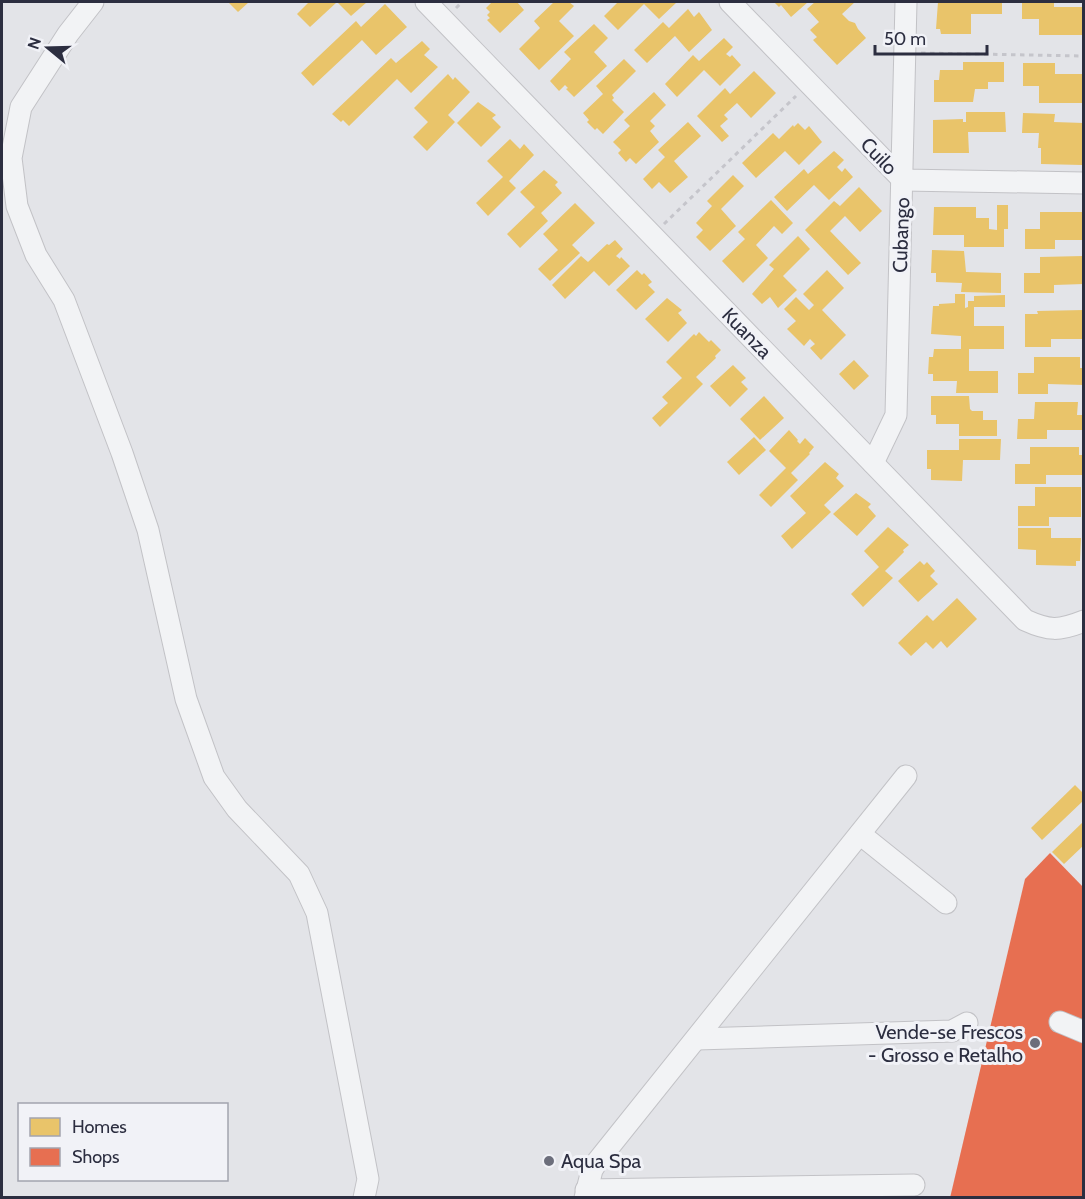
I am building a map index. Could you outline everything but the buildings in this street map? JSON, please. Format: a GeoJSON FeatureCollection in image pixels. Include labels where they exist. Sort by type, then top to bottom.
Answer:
{"type":"FeatureCollection","features":[{"type":"Feature","properties":{"kind":"street"},"geometry":{"type":"LineString","coordinates":[[93,2],[68,34],[21,108],[11,158],[16,206],[36,255],[64,300],[148,530],[186,699],[214,777],[237,809],[299,874],[317,913],[368,1179],[364,1197]]}},
{"type":"Feature","properties":{"kind":"street","name":"Kuanza"},"geometry":{"type":"LineString","coordinates":[[426,2],[1024,620],[1043,628],[1065,629],[1083,621]]}},
{"type":"Feature","properties":{"kind":"street","name":"Cuilo"},"geometry":{"type":"LineString","coordinates":[[730,2],[903,180],[1083,183]]}},
{"type":"Feature","properties":{"kind":"street","name":"Cubango"},"geometry":{"type":"LineString","coordinates":[[873,463],[896,415],[906,2]]}},
{"type":"Feature","properties":{"kind":"street"},"geometry":{"type":"LineString","coordinates":[[906,776],[597,1162],[592,1170],[586,1195],[914,1185]]}},
{"type":"Feature","properties":{"kind":"street"},"geometry":{"type":"LineString","coordinates":[[860,834],[946,903]]}},
{"type":"Feature","properties":{"kind":"street"},"geometry":{"type":"LineString","coordinates":[[1060,1022],[1083,1032]]}},
{"type":"Feature","properties":{"kind":"street"},"geometry":{"type":"LineString","coordinates":[[697,1039],[952,1031],[968,1023]]}},
{"type":"Feature","properties":{"kind":"path"},"geometry":{"type":"LineString","coordinates":[[454,9],[462,2]]}},
{"type":"Feature","properties":{"kind":"path"},"geometry":{"type":"LineString","coordinates":[[919,53],[1083,56]]}},
{"type":"Feature","properties":{"kind":"path"},"geometry":{"type":"LineString","coordinates":[[663,225],[796,96]]}},
{"type":"Feature","properties":{"kind":"place","name":"Vende-se Frescos - Grosso e Retalho"},"geometry":{"type":"Point","coordinates":[1035,1043]}},
{"type":"Feature","properties":{"kind":"place","name":"Aqua Spa"},"geometry":{"type":"Point","coordinates":[549,1161]}}]}
